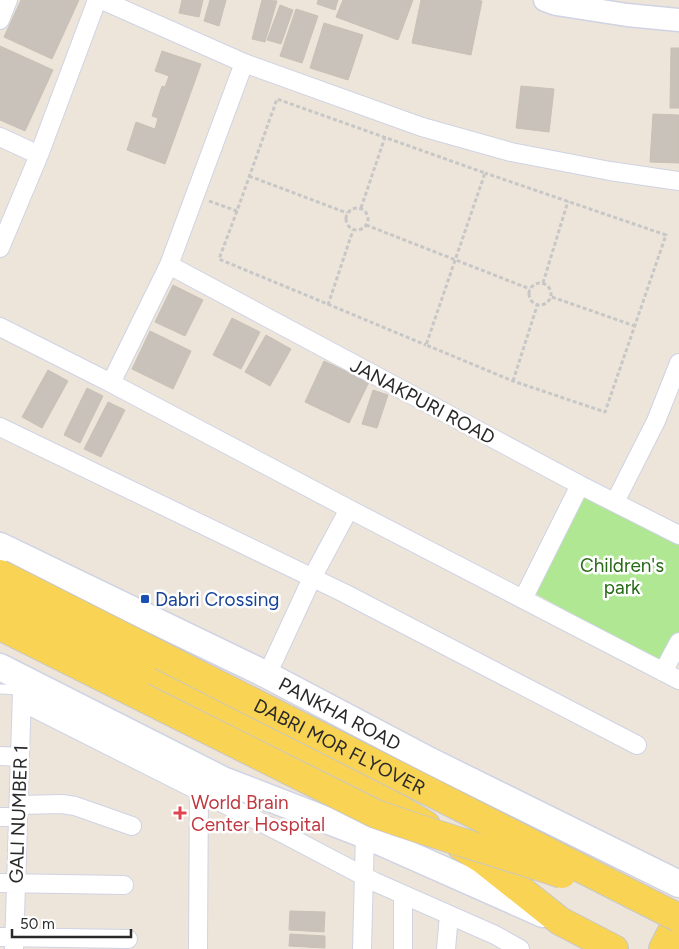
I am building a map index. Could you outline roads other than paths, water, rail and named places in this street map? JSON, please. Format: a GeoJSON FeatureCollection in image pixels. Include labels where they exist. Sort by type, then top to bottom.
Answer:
{"type":"FeatureCollection","features":[{"type":"Feature","properties":{"kind":"main road","name":"PANKHA ROAD"},"geometry":{"type":"LineString","coordinates":[[0,546],[267,675],[430,761],[679,884]]}},
{"type":"Feature","properties":{"kind":"main road"},"geometry":{"type":"LineString","coordinates":[[0,644],[45,568]]}},
{"type":"Feature","properties":{"kind":"main road","name":"DABRI MOR FLYOVER"},"geometry":{"type":"LineString","coordinates":[[0,574],[677,912]]}},
{"type":"Feature","properties":{"kind":"main road","name":"DABRI MOR FLYOVER"},"geometry":{"type":"LineString","coordinates":[[0,602],[352,780],[482,859],[560,921]]}},
{"type":"Feature","properties":{"kind":"main road"},"geometry":{"type":"LineString","coordinates":[[0,626],[376,814],[424,832],[529,863],[677,912],[663,949]]}},
{"type":"Feature","properties":{"kind":"main road"},"geometry":{"type":"LineString","coordinates":[[12,682],[199,779],[223,780],[365,835],[560,921],[614,949]]}},
{"type":"Feature","properties":{"kind":"street"},"geometry":{"type":"LineString","coordinates":[[0,20],[8,0]]}},
{"type":"Feature","properties":{"kind":"street"},"geometry":{"type":"LineString","coordinates":[[0,248],[39,155],[97,0]]}},
{"type":"Feature","properties":{"kind":"street"},"geometry":{"type":"LineString","coordinates":[[102,0],[244,63],[422,127],[511,152],[610,171],[679,181]]}},
{"type":"Feature","properties":{"kind":"street"},"geometry":{"type":"LineString","coordinates":[[545,0],[556,4],[627,16],[679,20]]}},
{"type":"Feature","properties":{"kind":"street"},"geometry":{"type":"LineString","coordinates":[[609,0],[630,4],[679,8]]}},
{"type":"Feature","properties":{"kind":"street"},"geometry":{"type":"LineString","coordinates":[[111,383],[169,265],[244,63]]}},
{"type":"Feature","properties":{"kind":"street"},"geometry":{"type":"LineString","coordinates":[[0,137],[39,155]]}},
{"type":"Feature","properties":{"kind":"street","name":"JANAKPURI ROAD"},"geometry":{"type":"LineString","coordinates":[[169,265],[580,485],[679,535]]}},
{"type":"Feature","properties":{"kind":"street"},"geometry":{"type":"LineString","coordinates":[[0,327],[111,383],[679,680]]}},
{"type":"Feature","properties":{"kind":"street"},"geometry":{"type":"LineString","coordinates":[[615,502],[656,421],[679,363]]}},
{"type":"Feature","properties":{"kind":"street"},"geometry":{"type":"LineString","coordinates":[[0,427],[312,578],[638,745]]}},
{"type":"Feature","properties":{"kind":"street"},"geometry":{"type":"LineString","coordinates":[[523,599],[580,485]]}},
{"type":"Feature","properties":{"kind":"street"},"geometry":{"type":"LineString","coordinates":[[267,675],[312,578],[349,509]]}},
{"type":"Feature","properties":{"kind":"street"},"geometry":{"type":"LineString","coordinates":[[663,672],[679,642]]}},
{"type":"Feature","properties":{"kind":"street","name":"GALI NUMBER 1"},"geometry":{"type":"LineString","coordinates":[[10,941],[8,883],[19,811],[20,757],[12,682]]}},
{"type":"Feature","properties":{"kind":"street"},"geometry":{"type":"LineString","coordinates":[[0,756],[20,757]]}},
{"type":"Feature","properties":{"kind":"street"},"geometry":{"type":"LineString","coordinates":[[199,779],[280,832],[365,877],[495,935],[520,949]]}},
{"type":"Feature","properties":{"kind":"street"},"geometry":{"type":"LineString","coordinates":[[198,949],[199,779]]}},
{"type":"Feature","properties":{"kind":"street"},"geometry":{"type":"LineString","coordinates":[[0,817],[19,811],[62,804],[75,806],[132,826]]}},
{"type":"Feature","properties":{"kind":"street"},"geometry":{"type":"LineString","coordinates":[[362,949],[365,835]]}},
{"type":"Feature","properties":{"kind":"street"},"geometry":{"type":"LineString","coordinates":[[8,883],[124,885]]}},
{"type":"Feature","properties":{"kind":"street"},"geometry":{"type":"LineString","coordinates":[[403,895],[403,949]]}},
{"type":"Feature","properties":{"kind":"street"},"geometry":{"type":"LineString","coordinates":[[654,949],[677,912]]}},
{"type":"Feature","properties":{"kind":"street"},"geometry":{"type":"LineString","coordinates":[[446,949],[449,915]]}},
{"type":"Feature","properties":{"kind":"street"},"geometry":{"type":"LineString","coordinates":[[10,941],[128,939]]}},
{"type":"Feature","properties":{"kind":"place","name":"Dabri Crossing"},"geometry":{"type":"Point","coordinates":[145,599]}},
{"type":"Feature","properties":{"kind":"place","name":"World Brain Center Hospital"},"geometry":{"type":"Point","coordinates":[180,813]}},
{"type":"Feature","properties":{"kind":"park label","name":"Children's park"},"geometry":{"type":"Point","coordinates":[622,576]}}]}
